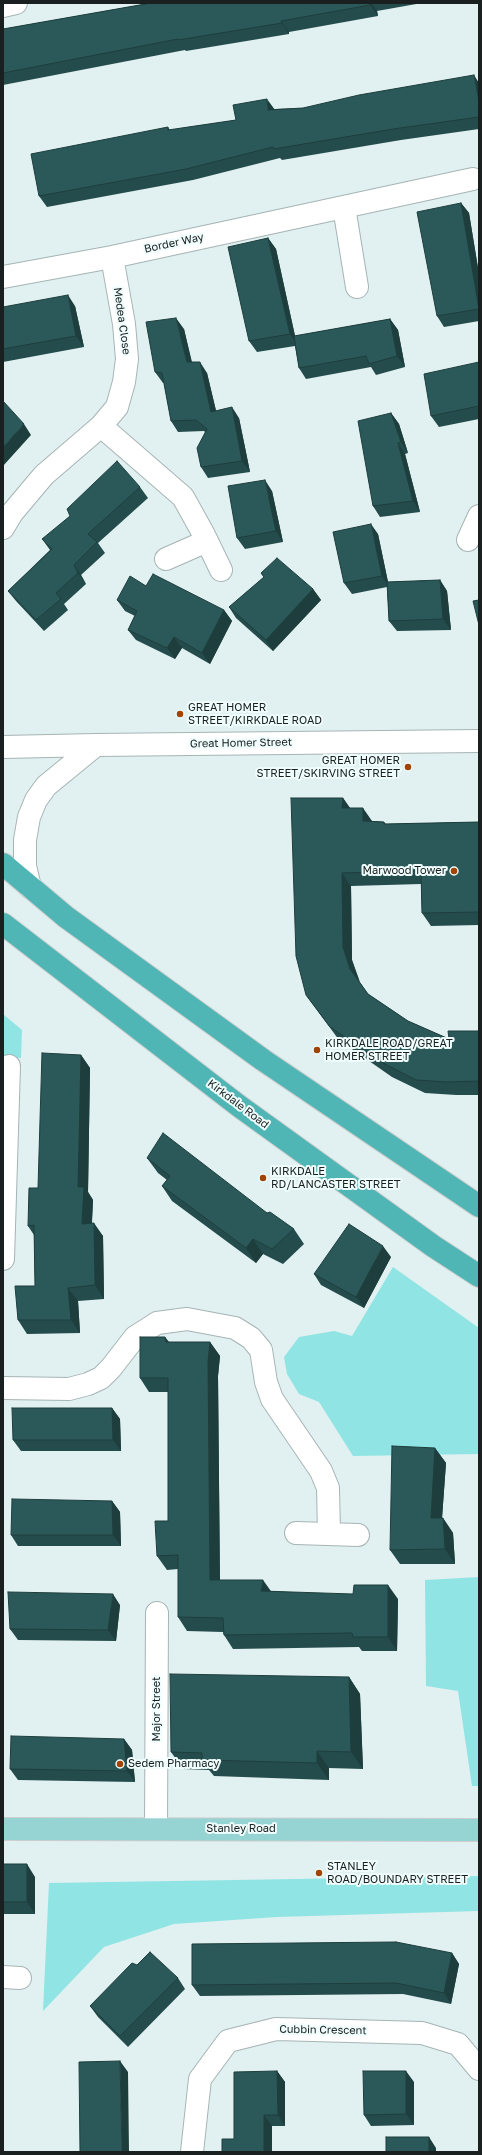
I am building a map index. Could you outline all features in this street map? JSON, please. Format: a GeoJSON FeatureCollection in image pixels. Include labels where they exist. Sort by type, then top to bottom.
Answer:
{"type":"FeatureCollection","features":[{"type":"Feature","properties":{"kind":"highway"},"geometry":{"type":"LineString","coordinates":[[3,864],[66,917],[263,1060],[479,1206]]}},
{"type":"Feature","properties":{"kind":"highway","name":"Kirkdale Road"},"geometry":{"type":"LineString","coordinates":[[3,924],[239,1106],[433,1246],[479,1276]]}},
{"type":"Feature","properties":{"kind":"main road","name":"Stanley Road"},"geometry":{"type":"LineString","coordinates":[[3,1829],[479,1830]]}},
{"type":"Feature","properties":{"kind":"street"},"geometry":{"type":"LineString","coordinates":[[3,6],[16,3]]}},
{"type":"Feature","properties":{"kind":"street","name":"Border Way"},"geometry":{"type":"LineString","coordinates":[[3,277],[112,257],[473,179]]}},
{"type":"Feature","properties":{"kind":"street"},"geometry":{"type":"LineString","coordinates":[[344,207],[357,287]]}},
{"type":"Feature","properties":{"kind":"street","name":"Medea Close"},"geometry":{"type":"LineString","coordinates":[[3,528],[12,513],[44,475],[101,426],[117,407],[124,382],[127,359],[124,324],[112,257]]}},
{"type":"Feature","properties":{"kind":"street"},"geometry":{"type":"LineString","coordinates":[[101,426],[182,498],[207,541],[220,570]]}},
{"type":"Feature","properties":{"kind":"street"},"geometry":{"type":"LineString","coordinates":[[468,540],[479,516]]}},
{"type":"Feature","properties":{"kind":"street"},"geometry":{"type":"LineString","coordinates":[[166,559],[207,541]]}},
{"type":"Feature","properties":{"kind":"street","name":"Great Homer Street"},"geometry":{"type":"LineString","coordinates":[[3,748],[96,745],[479,741]]}},
{"type":"Feature","properties":{"kind":"street"},"geometry":{"type":"LineString","coordinates":[[30,887],[25,866],[25,840],[29,817],[36,800],[46,786],[96,745]]}},
{"type":"Feature","properties":{"kind":"street"},"geometry":{"type":"LineString","coordinates":[[3,1259],[9,1066]]}},
{"type":"Feature","properties":{"kind":"street"},"geometry":{"type":"LineString","coordinates":[[3,1388],[69,1389],[88,1384],[101,1378],[112,1368],[135,1337],[157,1323],[187,1319],[235,1328],[252,1338],[261,1350],[266,1382],[272,1400],[321,1471],[328,1488],[329,1534]]}},
{"type":"Feature","properties":{"kind":"street"},"geometry":{"type":"LineString","coordinates":[[296,1533],[358,1535]]}},
{"type":"Feature","properties":{"kind":"street","name":"Major Street"},"geometry":{"type":"LineString","coordinates":[[156,1829],[157,1612]]}},
{"type":"Feature","properties":{"kind":"street","name":"Cubbin Crescent"},"geometry":{"type":"LineString","coordinates":[[192,2152],[200,2079],[228,2041],[276,2029],[422,2033],[458,2044],[479,2069]]}},
{"type":"Feature","properties":{"kind":"shaded area"},"geometry":{"type":"Polygon","coordinates":[[[3,1014],[22,1030],[21,1058],[3,1057],[3,1014]]]}},
{"type":"Feature","properties":{"kind":"shaded area"},"geometry":{"type":"Polygon","coordinates":[[[393,1267],[479,1328],[479,1454],[353,1456],[319,1402],[299,1394],[287,1374],[284,1357],[299,1337],[334,1331],[352,1336],[393,1267]]]}},
{"type":"Feature","properties":{"kind":"shaded area"},"geometry":{"type":"Polygon","coordinates":[[[479,1577],[479,1786],[472,1786],[458,1691],[426,1686],[425,1580],[479,1577]]]}},
{"type":"Feature","properties":{"kind":"shaded area"},"geometry":{"type":"Polygon","coordinates":[[[479,1876],[479,1911],[277,1917],[174,1924],[104,1947],[43,2011],[49,1883],[479,1876]]]}},
{"type":"Feature","properties":{"kind":"building"},"geometry":{"type":"Polygon","coordinates":[[[151,3],[370,3],[370,5],[281,21],[282,23],[178,39],[3,73],[3,29],[151,3]]]}},
{"type":"Feature","properties":{"kind":"building"},"geometry":{"type":"Polygon","coordinates":[[[474,75],[479,101],[479,117],[393,129],[274,149],[273,147],[186,169],[39,196],[31,154],[168,127],[168,130],[236,120],[233,105],[267,99],[268,110],[303,108],[359,95],[474,75]]]}},
{"type":"Feature","properties":{"kind":"building"},"geometry":{"type":"Polygon","coordinates":[[[461,203],[479,309],[437,316],[417,212],[461,203]]]}},
{"type":"Feature","properties":{"kind":"building"},"geometry":{"type":"Polygon","coordinates":[[[268,238],[290,334],[249,341],[228,247],[268,238]]]}},
{"type":"Feature","properties":{"kind":"building"},"geometry":{"type":"Polygon","coordinates":[[[68,295],[76,336],[3,349],[3,307],[68,295]]]}},
{"type":"Feature","properties":{"kind":"building"},"geometry":{"type":"Polygon","coordinates":[[[176,318],[187,362],[200,362],[211,412],[232,407],[242,461],[201,467],[197,448],[207,429],[196,420],[171,421],[162,373],[155,372],[146,322],[176,318]]]}},
{"type":"Feature","properties":{"kind":"building"},"geometry":{"type":"Polygon","coordinates":[[[390,319],[397,356],[369,364],[366,356],[299,368],[294,336],[390,319]]]}},
{"type":"Feature","properties":{"kind":"building"},"geometry":{"type":"Polygon","coordinates":[[[479,362],[479,406],[431,416],[424,374],[479,362]]]}},
{"type":"Feature","properties":{"kind":"building"},"geometry":{"type":"Polygon","coordinates":[[[3,401],[24,424],[3,447],[3,401]]]}},
{"type":"Feature","properties":{"kind":"building"},"geometry":{"type":"Polygon","coordinates":[[[391,413],[401,442],[398,443],[413,501],[373,506],[358,421],[391,413]]]}},
{"type":"Feature","properties":{"kind":"building"},"geometry":{"type":"Polygon","coordinates":[[[117,461],[140,487],[88,534],[97,542],[74,565],[78,573],[56,593],[61,599],[36,620],[8,591],[52,549],[42,539],[70,516],[67,509],[117,461]]]}},
{"type":"Feature","properties":{"kind":"building"},"geometry":{"type":"Polygon","coordinates":[[[265,480],[276,531],[237,538],[228,486],[265,480]]]}},
{"type":"Feature","properties":{"kind":"building"},"geometry":{"type":"Polygon","coordinates":[[[371,524],[382,576],[344,583],[333,532],[371,524]]]}},
{"type":"Feature","properties":{"kind":"building"},"geometry":{"type":"Polygon","coordinates":[[[277,558],[313,589],[266,640],[229,607],[264,577],[261,573],[277,558]]]}},
{"type":"Feature","properties":{"kind":"building"},"geometry":{"type":"Polygon","coordinates":[[[153,574],[224,610],[202,653],[174,637],[167,648],[128,630],[137,611],[117,600],[130,576],[146,586],[153,574]]]}},
{"type":"Feature","properties":{"kind":"building"},"geometry":{"type":"Polygon","coordinates":[[[440,580],[443,619],[389,621],[387,582],[440,580]]]}},
{"type":"Feature","properties":{"kind":"building"},"geometry":{"type":"Polygon","coordinates":[[[479,600],[479,625],[473,601],[479,600]]]}},
{"type":"Feature","properties":{"kind":"building"},"geometry":{"type":"Polygon","coordinates":[[[291,798],[343,798],[342,808],[363,808],[363,821],[384,822],[384,824],[479,822],[479,912],[422,913],[421,871],[342,873],[343,947],[350,969],[368,994],[408,1021],[449,1039],[448,1031],[479,1031],[479,1081],[447,1082],[416,1080],[383,1063],[330,1027],[306,995],[296,956],[291,798]]]}},
{"type":"Feature","properties":{"kind":"building"},"geometry":{"type":"Polygon","coordinates":[[[42,1053],[81,1055],[78,1187],[84,1187],[82,1224],[94,1223],[95,1285],[68,1288],[71,1320],[18,1320],[15,1286],[35,1286],[34,1225],[28,1226],[29,1188],[38,1188],[42,1053]]]}},
{"type":"Feature","properties":{"kind":"building"},"geometry":{"type":"Polygon","coordinates":[[[163,1133],[267,1213],[270,1212],[294,1229],[272,1249],[253,1239],[246,1248],[162,1186],[170,1176],[147,1158],[163,1133]]]}},
{"type":"Feature","properties":{"kind":"building"},"geometry":{"type":"Polygon","coordinates":[[[349,1224],[383,1246],[356,1297],[314,1274],[349,1224]]]}},
{"type":"Feature","properties":{"kind":"building"},"geometry":{"type":"Polygon","coordinates":[[[140,1337],[165,1337],[166,1342],[210,1342],[208,1362],[210,1580],[263,1580],[261,1591],[353,1594],[354,1585],[388,1585],[388,1637],[353,1637],[352,1633],[224,1635],[223,1618],[178,1617],[178,1555],[157,1556],[155,1521],[168,1521],[168,1378],[140,1378],[140,1337]]]}},
{"type":"Feature","properties":{"kind":"building"},"geometry":{"type":"Polygon","coordinates":[[[12,1408],[112,1408],[113,1440],[13,1440],[12,1408]]]}},
{"type":"Feature","properties":{"kind":"building"},"geometry":{"type":"Polygon","coordinates":[[[392,1446],[435,1448],[431,1518],[443,1518],[445,1549],[390,1550],[392,1446]]]}},
{"type":"Feature","properties":{"kind":"building"},"geometry":{"type":"Polygon","coordinates":[[[12,1499],[112,1501],[113,1535],[11,1535],[12,1499]]]}},
{"type":"Feature","properties":{"kind":"building"},"geometry":{"type":"Polygon","coordinates":[[[8,1592],[113,1594],[108,1630],[10,1629],[8,1592]]]}},
{"type":"Feature","properties":{"kind":"building"},"geometry":{"type":"Polygon","coordinates":[[[170,1674],[349,1677],[351,1752],[317,1751],[317,1763],[202,1760],[202,1753],[171,1752],[170,1674]]]}},
{"type":"Feature","properties":{"kind":"building"},"geometry":{"type":"Polygon","coordinates":[[[11,1736],[124,1739],[127,1771],[10,1769],[11,1736]]]}},
{"type":"Feature","properties":{"kind":"building"},"geometry":{"type":"Polygon","coordinates":[[[3,1864],[27,1864],[27,1902],[3,1902],[3,1864]]]}},
{"type":"Feature","properties":{"kind":"building"},"geometry":{"type":"Polygon","coordinates":[[[396,1942],[452,1953],[444,1993],[396,1983],[192,1985],[192,1944],[396,1942]]]}},
{"type":"Feature","properties":{"kind":"building"},"geometry":{"type":"Polygon","coordinates":[[[150,1952],[178,1978],[120,2036],[90,2006],[132,1963],[137,1965],[150,1952]]]}},
{"type":"Feature","properties":{"kind":"building"},"geometry":{"type":"Polygon","coordinates":[[[120,2061],[122,2152],[80,2152],[79,2062],[120,2061]]]}},
{"type":"Feature","properties":{"kind":"building"},"geometry":{"type":"Polygon","coordinates":[[[277,2071],[278,2115],[264,2115],[264,2152],[222,2152],[222,2139],[234,2139],[234,2072],[277,2071]]]}},
{"type":"Feature","properties":{"kind":"building"},"geometry":{"type":"Polygon","coordinates":[[[363,2071],[406,2071],[406,2114],[364,2115],[363,2071]]]}},
{"type":"Feature","properties":{"kind":"building"},"geometry":{"type":"Polygon","coordinates":[[[386,2137],[429,2137],[429,2152],[386,2152],[386,2137]]]}},
{"type":"Feature","properties":{"kind":"place","name":"GREAT HOMER STREET/KIRKDALE ROAD"},"geometry":{"type":"Point","coordinates":[180,714]}},
{"type":"Feature","properties":{"kind":"place","name":"GREAT HOMER STREET/SKIRVING STREET"},"geometry":{"type":"Point","coordinates":[408,767]}},
{"type":"Feature","properties":{"kind":"place","name":"Marwood Tower"},"geometry":{"type":"Point","coordinates":[454,871]}},
{"type":"Feature","properties":{"kind":"place","name":"KIRKDALE ROAD/GREAT HOMER STREET"},"geometry":{"type":"Point","coordinates":[317,1050]}},
{"type":"Feature","properties":{"kind":"place","name":"KIRKDALE RD/LANCASTER STREET"},"geometry":{"type":"Point","coordinates":[263,1178]}},
{"type":"Feature","properties":{"kind":"place","name":"Sedem Pharmacy"},"geometry":{"type":"Point","coordinates":[120,1764]}},
{"type":"Feature","properties":{"kind":"place","name":"STANLEY ROAD/BOUNDARY STREET"},"geometry":{"type":"Point","coordinates":[319,1873]}}]}
